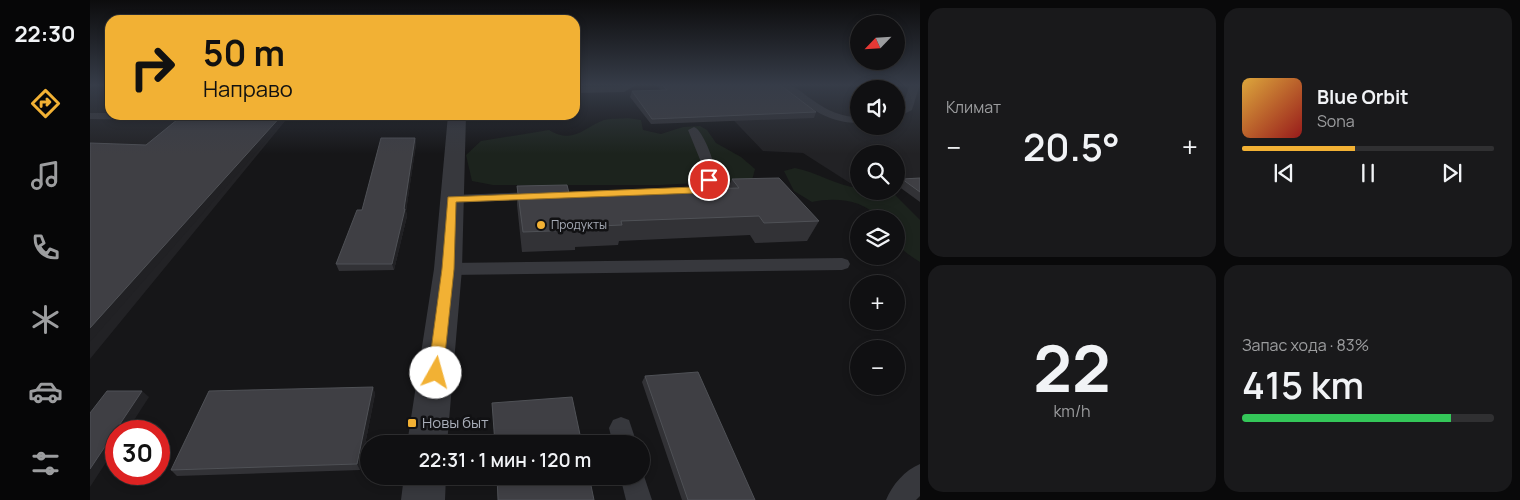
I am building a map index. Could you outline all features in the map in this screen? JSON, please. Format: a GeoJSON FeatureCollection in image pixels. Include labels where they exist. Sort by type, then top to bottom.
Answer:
{"type":"FeatureCollection","features":[{"type":"Feature","properties":{"kind":"street"},"geometry":{"type":"LineString","coordinates":[[429,435],[448,269],[457,120]]}},
{"type":"Feature","properties":{"kind":"street"},"geometry":{"type":"LineString","coordinates":[[423,500],[424,485]]}},
{"type":"Feature","properties":{"kind":"lane"},"geometry":{"type":"LineString","coordinates":[[816,107],[833,116],[850,119]]}},
{"type":"Feature","properties":{"kind":"lane"},"geometry":{"type":"LineString","coordinates":[[90,116],[105,117]]}},
{"type":"Feature","properties":{"kind":"lane"},"geometry":{"type":"LineString","coordinates":[[694,130],[709,167],[709,180],[692,190],[716,189]]}},
{"type":"Feature","properties":{"kind":"lane"},"geometry":{"type":"LineString","coordinates":[[451,199],[549,196]]}},
{"type":"Feature","properties":{"kind":"lane"},"geometry":{"type":"LineString","coordinates":[[448,269],[842,264]]}},
{"type":"Feature","properties":{"kind":"lane"},"geometry":{"type":"LineString","coordinates":[[899,500],[920,477]]}},
{"type":"Feature","properties":{"kind":"lane"},"geometry":{"type":"LineString","coordinates":[[635,485],[639,500]]}},
{"type":"Feature","properties":{"kind":"shaded area"},"geometry":{"type":"Polygon","coordinates":[[[90,107],[105,107],[105,120],[286,120],[90,359],[90,107]]]}},
{"type":"Feature","properties":{"kind":"shaded area"},"geometry":{"type":"Polygon","coordinates":[[[721,107],[850,107],[850,135],[905,135],[905,107],[920,107],[920,182],[905,183],[905,145],[850,145],[850,183],[803,153],[763,151],[721,107]]]}},
{"type":"Feature","properties":{"kind":"shaded area"},"geometry":{"type":"Polygon","coordinates":[[[628,118],[641,120],[643,130],[661,134],[683,127],[700,126],[707,130],[716,143],[741,157],[755,169],[752,180],[660,185],[493,185],[472,181],[466,155],[481,141],[549,130],[565,136],[572,135],[604,120],[628,118]]]}},
{"type":"Feature","properties":{"kind":"shaded area"},"geometry":{"type":"Polygon","coordinates":[[[795,168],[850,187],[850,200],[900,200],[920,220],[920,262],[905,251],[905,210],[870,210],[848,201],[839,200],[812,202],[794,191],[784,171],[795,168]]]}},
{"type":"Feature","properties":{"kind":"building"},"geometry":{"type":"Polygon","coordinates":[[[644,107],[810,107],[816,112],[652,119],[644,107]]]}},
{"type":"Feature","properties":{"kind":"building"},"geometry":{"type":"Polygon","coordinates":[[[177,120],[277,120],[90,328],[90,143],[146,145],[177,120]]]}},
{"type":"Feature","properties":{"kind":"building"},"geometry":{"type":"Polygon","coordinates":[[[381,138],[415,138],[405,209],[392,264],[336,264],[357,210],[362,210],[381,138]]]}},
{"type":"Feature","properties":{"kind":"building"},"geometry":{"type":"Polygon","coordinates":[[[779,178],[819,221],[764,223],[759,216],[621,221],[622,225],[577,227],[578,230],[523,232],[517,186],[567,185],[569,193],[739,188],[732,179],[779,178]]]}},
{"type":"Feature","properties":{"kind":"building"},"geometry":{"type":"Polygon","coordinates":[[[920,178],[920,192],[905,181],[905,179],[920,178]]]}},
{"type":"Feature","properties":{"kind":"building"},"geometry":{"type":"Polygon","coordinates":[[[698,372],[755,500],[688,500],[645,376],[698,372]]]}},
{"type":"Feature","properties":{"kind":"building"},"geometry":{"type":"Polygon","coordinates":[[[373,387],[363,435],[360,435],[357,464],[171,470],[209,391],[373,387]]]}},
{"type":"Feature","properties":{"kind":"building"},"geometry":{"type":"Polygon","coordinates":[[[107,391],[142,391],[123,420],[105,420],[105,446],[90,469],[90,413],[107,391]]]}},
{"type":"Feature","properties":{"kind":"building"},"geometry":{"type":"Polygon","coordinates":[[[572,397],[580,435],[494,435],[492,403],[572,397]]]}},
{"type":"Feature","properties":{"kind":"building"},"geometry":{"type":"Polygon","coordinates":[[[497,485],[591,485],[594,500],[498,500],[497,485]]]}},
{"type":"Feature","properties":{"kind":"place","name":"Продукты"},"geometry":{"type":"Point","coordinates":[541,225]}},
{"type":"Feature","properties":{"kind":"place","name":"Новы быт"},"geometry":{"type":"Point","coordinates":[412,423]}},
{"type":"Feature","properties":{"kind":"route"},"geometry":{"type":"LineString","coordinates":[[436,373],[448,269],[451,199],[696,190],[709,180]]}}]}
